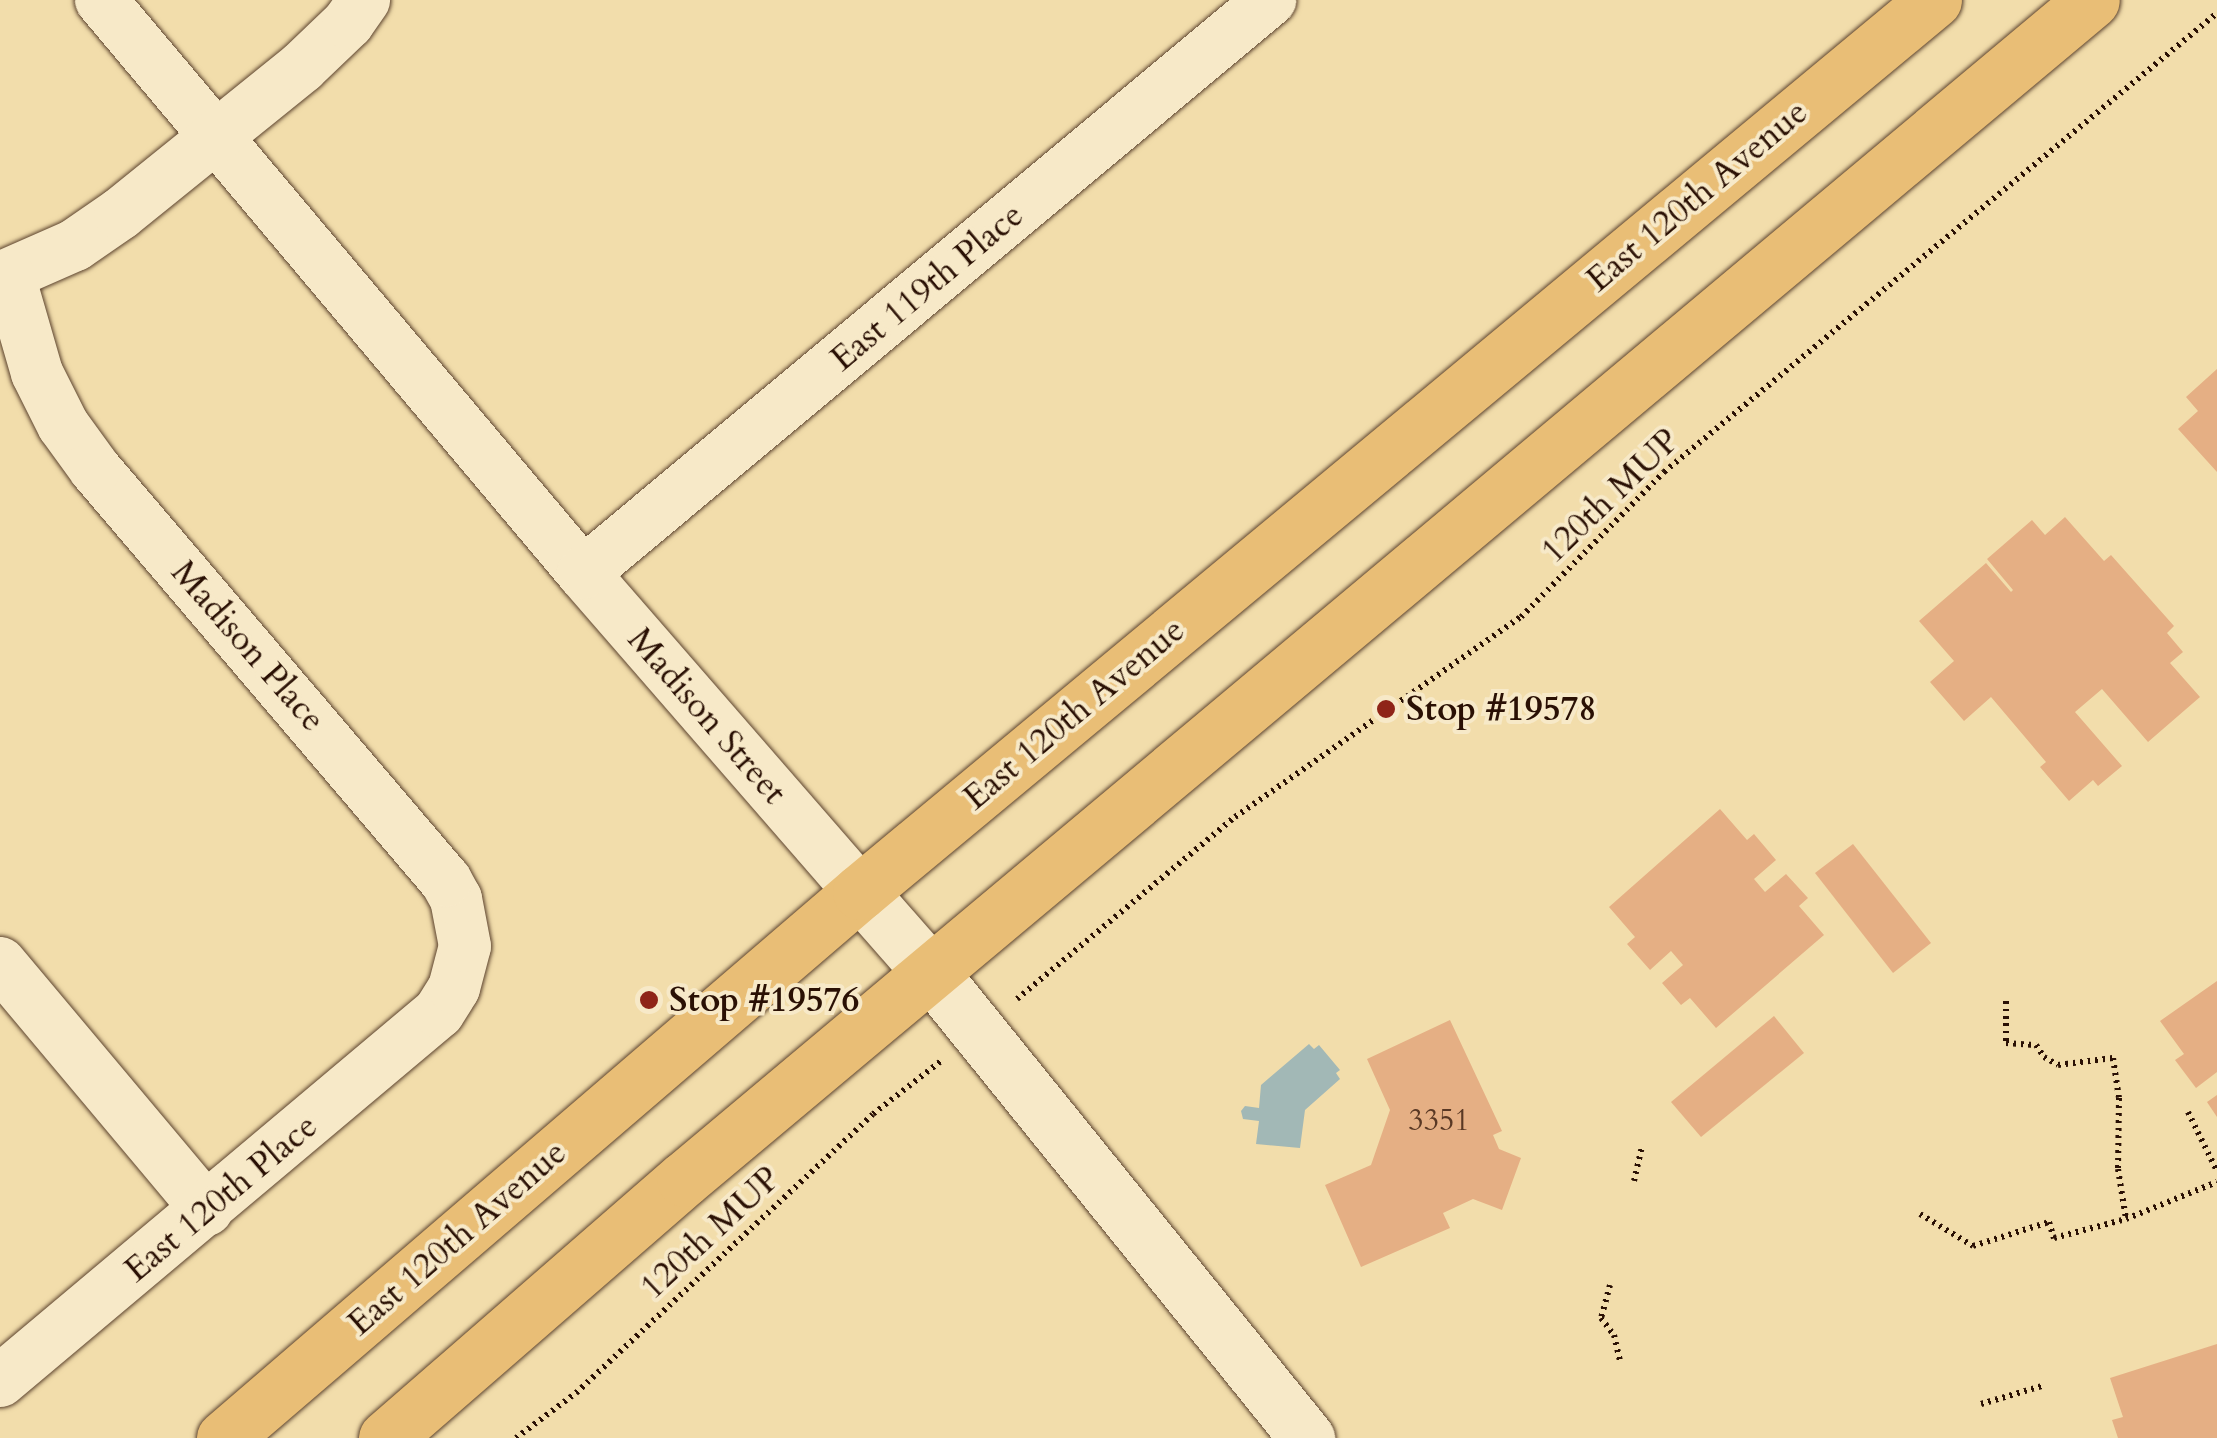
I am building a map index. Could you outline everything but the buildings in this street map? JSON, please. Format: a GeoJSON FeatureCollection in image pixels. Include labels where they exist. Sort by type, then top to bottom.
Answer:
{"type":"FeatureCollection","features":[{"type":"Feature","properties":{"kind":"main road","name":"East 120th Avenue"},"geometry":{"type":"LineString","coordinates":[[224,1438],[860,892],[1934,0]]}},
{"type":"Feature","properties":{"kind":"main road"},"geometry":{"type":"LineString","coordinates":[[386,1438],[684,1178],[2092,0]]}},
{"type":"Feature","properties":{"kind":"street","name":"Madison Street"},"geometry":{"type":"LineString","coordinates":[[101,0],[583,573],[932,974],[1307,1438]]}},
{"type":"Feature","properties":{"kind":"street"},"geometry":{"type":"LineString","coordinates":[[4,277],[75,244],[216,138],[302,66],[348,23],[364,0]]}},
{"type":"Feature","properties":{"kind":"street","name":"East 119th Place"},"geometry":{"type":"LineString","coordinates":[[583,573],[1270,0]]}},
{"type":"Feature","properties":{"kind":"street","name":"Madison Place"},"geometry":{"type":"LineString","coordinates":[[4,277],[36,373],[63,425],[451,890],[463,922],[464,946],[458,978],[439,1012]]}},
{"type":"Feature","properties":{"kind":"street"},"geometry":{"type":"LineString","coordinates":[[0,963],[207,1210]]}},
{"type":"Feature","properties":{"kind":"street","name":"East 120th Place"},"geometry":{"type":"LineString","coordinates":[[0,1381],[439,1012]]}},
{"type":"Feature","properties":{"kind":"path","name":"120th MUP"},"geometry":{"type":"LineString","coordinates":[[1022,994],[1235,817],[1521,616],[1664,472],[2217,13]]}},
{"type":"Feature","properties":{"kind":"path"},"geometry":{"type":"LineString","coordinates":[[2006,1002],[2006,1044],[2036,1045],[2044,1058],[2058,1064],[2113,1058],[2119,1098],[2118,1170],[2126,1218]]}},
{"type":"Feature","properties":{"kind":"path","name":"120th MUP"},"geometry":{"type":"LineString","coordinates":[[516,1438],[576,1393],[873,1114],[938,1064]]}},
{"type":"Feature","properties":{"kind":"path"},"geometry":{"type":"LineString","coordinates":[[2188,1112],[2217,1170]]}},
{"type":"Feature","properties":{"kind":"path"},"geometry":{"type":"LineString","coordinates":[[1634,1181],[1642,1146]]}},
{"type":"Feature","properties":{"kind":"path"},"geometry":{"type":"LineString","coordinates":[[1920,1214],[1973,1246],[2049,1222],[2054,1238],[2126,1218],[2217,1182]]}},
{"type":"Feature","properties":{"kind":"path"},"geometry":{"type":"LineString","coordinates":[[1610,1284],[1601,1318],[1614,1335],[1620,1362]]}},
{"type":"Feature","properties":{"kind":"path"},"geometry":{"type":"LineString","coordinates":[[1981,1404],[2042,1386]]}},
{"type":"Feature","properties":{"kind":"water"},"geometry":{"type":"Polygon","coordinates":[[[1309,1044],[1314,1049],[1319,1045],[1340,1070],[1336,1073],[1340,1079],[1305,1110],[1300,1148],[1256,1144],[1259,1121],[1243,1119],[1241,1111],[1245,1106],[1259,1108],[1261,1085],[1309,1044]]]}},
{"type":"Feature","properties":{"kind":"place","name":"Stop #19578"},"geometry":{"type":"Point","coordinates":[1386,709]}},
{"type":"Feature","properties":{"kind":"place","name":"Stop #19576"},"geometry":{"type":"Point","coordinates":[649,1000]}}]}
